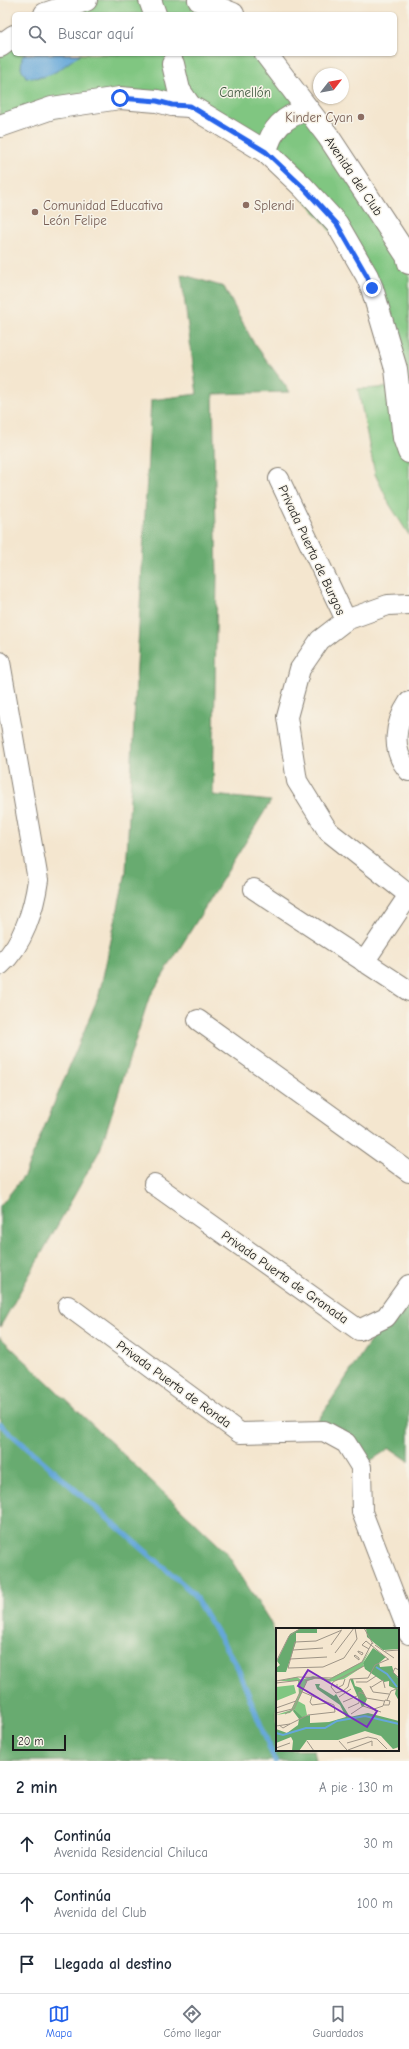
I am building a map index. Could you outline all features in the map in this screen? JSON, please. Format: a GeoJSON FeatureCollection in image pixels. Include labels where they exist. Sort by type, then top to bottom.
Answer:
{"type":"FeatureCollection","features":[{"type":"Feature","properties":{"kind":"street"},"geometry":{"type":"LineString","coordinates":[[150,0],[154,12]]}},
{"type":"Feature","properties":{"kind":"street"},"geometry":{"type":"LineString","coordinates":[[198,0],[226,6]]}},
{"type":"Feature","properties":{"kind":"street"},"geometry":{"type":"LineString","coordinates":[[51,12],[81,1]]}},
{"type":"Feature","properties":{"kind":"street"},"geometry":{"type":"LineString","coordinates":[[0,46],[12,37]]}},
{"type":"Feature","properties":{"kind":"street","name":"Avenida del Club"},"geometry":{"type":"LineString","coordinates":[[267,56],[347,163],[407,256],[409,263]]}},
{"type":"Feature","properties":{"kind":"street"},"geometry":{"type":"LineString","coordinates":[[171,59],[190,106]]}},
{"type":"Feature","properties":{"kind":"street"},"geometry":{"type":"LineString","coordinates":[[0,126],[52,108],[120,98],[157,101],[173,100],[190,106],[266,152],[303,187],[337,224],[367,276],[396,369],[404,438],[409,452]]}},
{"type":"Feature","properties":{"kind":"street"},"geometry":{"type":"LineString","coordinates":[[266,152],[268,142],[279,124],[297,113],[307,110]]}},
{"type":"Feature","properties":{"kind":"street","name":"Privada Puerta de Burgos"},"geometry":{"type":"LineString","coordinates":[[279,479],[346,620]]}},
{"type":"Feature","properties":{"kind":"street"},"geometry":{"type":"LineString","coordinates":[[364,962],[409,895],[328,832],[297,781],[287,717],[300,669],[320,640],[346,620],[388,605],[409,604]]}},
{"type":"Feature","properties":{"kind":"street"},"geometry":{"type":"LineString","coordinates":[[0,662],[38,880],[35,900],[19,940],[7,959],[0,965]]}},
{"type":"Feature","properties":{"kind":"street"},"geometry":{"type":"LineString","coordinates":[[409,702],[402,713],[397,728],[398,754],[409,771]]}},
{"type":"Feature","properties":{"kind":"street"},"geometry":{"type":"LineString","coordinates":[[0,747],[19,771]]}},
{"type":"Feature","properties":{"kind":"street"},"geometry":{"type":"LineString","coordinates":[[254,889],[409,991]]}},
{"type":"Feature","properties":{"kind":"street"},"geometry":{"type":"LineString","coordinates":[[198,1020],[409,1172]]}},
{"type":"Feature","properties":{"kind":"street","name":"Privada Puerta de Granada"},"geometry":{"type":"LineString","coordinates":[[154,1184],[359,1330],[386,1317],[409,1285]]}},
{"type":"Feature","properties":{"kind":"street","name":"Privada Puerta de Ronda"},"geometry":{"type":"LineString","coordinates":[[68,1306],[240,1433],[324,1431],[346,1443],[361,1467],[362,1512],[409,1634]]}},
{"type":"Feature","properties":{"kind":"green space"},"geometry":{"type":"Polygon","coordinates":[[[63,0],[149,0],[153,12],[47,12],[63,0]]]}},
{"type":"Feature","properties":{"kind":"green space"},"geometry":{"type":"Polygon","coordinates":[[[151,0],[196,0],[225,12],[155,12],[151,0]]]}},
{"type":"Feature","properties":{"kind":"green space"},"geometry":{"type":"Polygon","coordinates":[[[12,37],[12,56],[169,56],[172,65],[173,100],[0,126],[0,45],[12,37]]]}},
{"type":"Feature","properties":{"kind":"green space","name":"Camellón"},"geometry":{"type":"Polygon","coordinates":[[[171,56],[266,56],[306,109],[267,142],[191,106],[171,56]]]}},
{"type":"Feature","properties":{"kind":"green space"},"geometry":{"type":"Polygon","coordinates":[[[307,110],[409,263],[409,535],[390,505],[375,474],[358,389],[397,387],[367,276],[266,152],[307,110]]]}},
{"type":"Feature","properties":{"kind":"green space"},"geometry":{"type":"Polygon","coordinates":[[[181,274],[224,287],[252,340],[290,392],[213,394],[217,578],[213,795],[271,801],[149,998],[100,1150],[0,1327],[0,1206],[24,1176],[99,995],[126,872],[151,400],[197,394],[181,274]]]}},
{"type":"Feature","properties":{"kind":"green space"},"geometry":{"type":"Polygon","coordinates":[[[409,1285],[409,1461],[390,1448],[361,1467],[346,1443],[311,1431],[386,1317],[409,1285]]]}},
{"type":"Feature","properties":{"kind":"green space"},"geometry":{"type":"Polygon","coordinates":[[[0,1337],[226,1552],[269,1620],[276,1635],[276,1751],[314,1751],[316,1761],[0,1761],[0,1337]]]}},
{"type":"Feature","properties":{"kind":"water"},"geometry":{"type":"Polygon","coordinates":[[[78,56],[55,72],[35,78],[26,77],[21,68],[22,57],[78,56]]]}},
{"type":"Feature","properties":{"kind":"waterway"},"geometry":{"type":"LineString","coordinates":[[0,1424],[192,1592],[237,1666],[275,1761]]}},
{"type":"Feature","properties":{"kind":"place","name":"Kinder Cyan"},"geometry":{"type":"Point","coordinates":[361,117]}},
{"type":"Feature","properties":{"kind":"place","name":"Splendi"},"geometry":{"type":"Point","coordinates":[246,205]}},
{"type":"Feature","properties":{"kind":"place","name":"Comunidad Educativa León Felipe"},"geometry":{"type":"Point","coordinates":[35,212]}},
{"type":"Feature","properties":{"kind":"route"},"geometry":{"type":"LineString","coordinates":[[120,98],[157,101],[172,105],[190,106],[266,152],[303,187],[337,224],[367,276],[372,288]]}}]}
